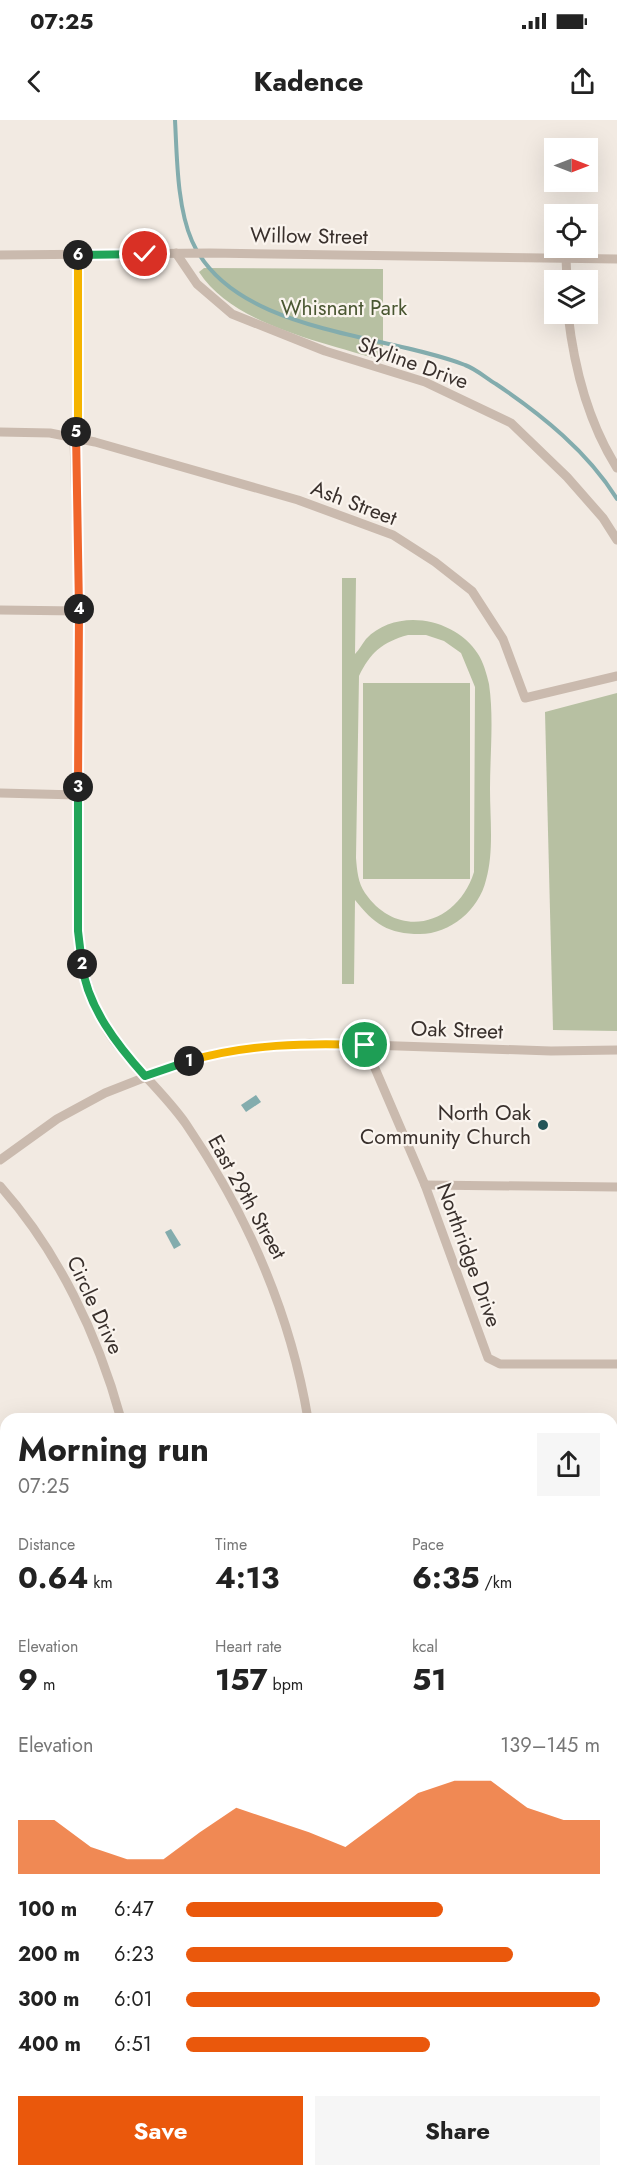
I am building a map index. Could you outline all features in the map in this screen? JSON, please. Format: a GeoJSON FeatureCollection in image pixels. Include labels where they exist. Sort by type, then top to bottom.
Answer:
{"type":"FeatureCollection","features":[{"type":"Feature","properties":{"kind":"street","name":"Skyline Drive"},"geometry":{"type":"LineString","coordinates":[[180,253],[197,284],[232,314],[249,323],[425,382],[511,423],[567,477],[603,518],[617,540]]}},
{"type":"Feature","properties":{"kind":"street","name":"Willow Street"},"geometry":{"type":"LineString","coordinates":[[0,255],[210,253],[544,258]]}},
{"type":"Feature","properties":{"kind":"street","name":"East 29th Street"},"geometry":{"type":"LineString","coordinates":[[78,255],[78,421],[74,439],[79,611],[78,931],[82,969],[113,1039],[184,1122],[248,1228],[270,1278],[288,1328],[298,1362],[307,1413]]}},
{"type":"Feature","properties":{"kind":"street","name":"Willow Street"},"geometry":{"type":"LineString","coordinates":[[566,258],[617,259]]}},
{"type":"Feature","properties":{"kind":"street"},"geometry":{"type":"LineString","coordinates":[[566,258],[567,270]]}},
{"type":"Feature","properties":{"kind":"street"},"geometry":{"type":"LineString","coordinates":[[569,324],[571,343],[585,398],[617,468]]}},
{"type":"Feature","properties":{"kind":"street","name":"Ash Street"},"geometry":{"type":"LineString","coordinates":[[0,432],[50,433],[94,442],[298,500],[393,535],[435,562],[472,591],[503,639],[525,698],[572,689],[617,676]]}},
{"type":"Feature","properties":{"kind":"street"},"geometry":{"type":"LineString","coordinates":[[0,610],[79,611]]}},
{"type":"Feature","properties":{"kind":"street"},"geometry":{"type":"LineString","coordinates":[[0,793],[78,795]]}},
{"type":"Feature","properties":{"kind":"street","name":"Oak Street"},"geometry":{"type":"LineString","coordinates":[[0,1160],[57,1119],[105,1093],[145,1076],[217,1053],[310,1043],[617,1050]]}},
{"type":"Feature","properties":{"kind":"street","name":"Northridge Drive"},"geometry":{"type":"LineString","coordinates":[[365,1045],[425,1185],[488,1358],[501,1364],[617,1364]]}},
{"type":"Feature","properties":{"kind":"street"},"geometry":{"type":"LineString","coordinates":[[425,1185],[617,1187]]}},
{"type":"Feature","properties":{"kind":"street","name":"Circle Drive"},"geometry":{"type":"LineString","coordinates":[[0,1186],[61,1269],[102,1360],[119,1413]]}},
{"type":"Feature","properties":{"kind":"green space","name":"Whisnant Park"},"geometry":{"type":"Polygon","coordinates":[[[204,268],[383,269],[383,361],[282,330],[257,319],[234,306],[215,291],[199,272],[204,268]]]}},
{"type":"Feature","properties":{"kind":"green space"},"geometry":{"type":"Polygon","coordinates":[[[342,578],[356,578],[355,654],[366,639],[379,629],[409,620],[441,625],[455,632],[468,642],[480,657],[489,684],[491,710],[491,847],[486,880],[477,901],[462,918],[442,930],[409,934],[390,930],[375,921],[355,900],[354,984],[342,984],[342,578]],[[408,635],[384,645],[372,655],[359,676],[356,858],[358,876],[365,893],[379,908],[394,918],[410,922],[426,920],[441,914],[455,904],[466,890],[474,872],[475,687],[461,653],[444,641],[426,635],[408,635]]]}},
{"type":"Feature","properties":{"kind":"green space"},"geometry":{"type":"Polygon","coordinates":[[[363,683],[470,683],[470,879],[363,879],[363,683]]]}},
{"type":"Feature","properties":{"kind":"green space"},"geometry":{"type":"Polygon","coordinates":[[[617,693],[617,1031],[553,1030],[545,712],[617,693]]]}},
{"type":"Feature","properties":{"kind":"water"},"geometry":{"type":"Polygon","coordinates":[[[256,1095],[261,1102],[246,1112],[241,1105],[256,1095]]]}},
{"type":"Feature","properties":{"kind":"water"},"geometry":{"type":"Polygon","coordinates":[[[171,1229],[181,1245],[174,1249],[165,1232],[171,1229]]]}},
{"type":"Feature","properties":{"kind":"waterway"},"geometry":{"type":"LineString","coordinates":[[175,120],[183,213],[192,241],[212,271],[240,295],[275,312],[313,326],[431,354],[473,369],[530,408],[563,436],[592,466],[617,499]]}},
{"type":"Feature","properties":{"kind":"place","name":"North Oak Community Church"},"geometry":{"type":"Point","coordinates":[543,1125]}},
{"type":"Feature","properties":{"kind":"route"},"geometry":{"type":"LineString","coordinates":[[145,254],[78,255],[78,421],[74,439],[74,456],[79,611],[78,931],[82,969],[96,1006],[113,1039],[145,1076],[217,1053],[310,1043],[365,1045]]}}]}
